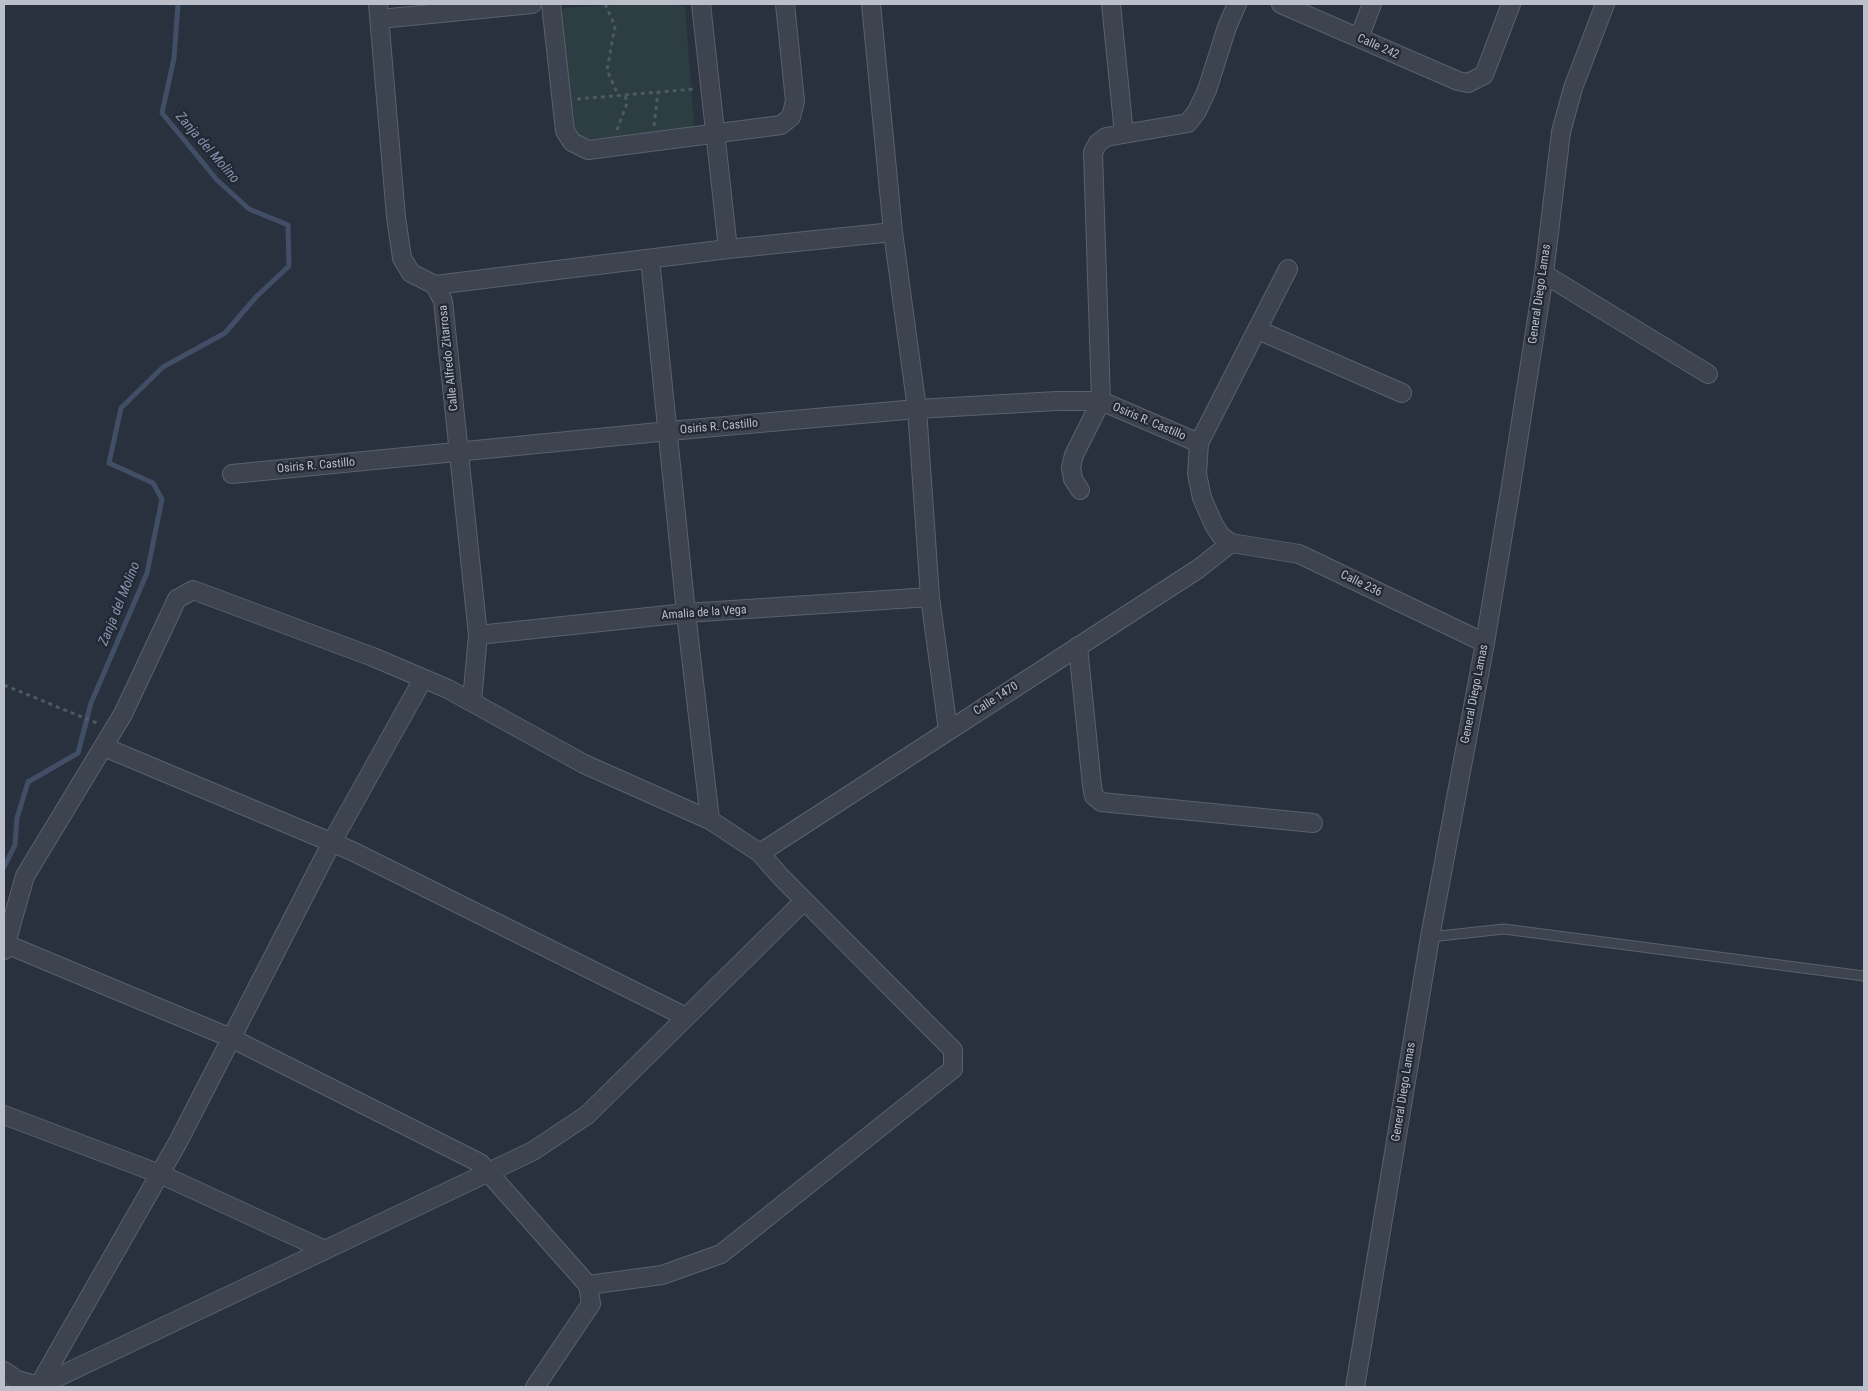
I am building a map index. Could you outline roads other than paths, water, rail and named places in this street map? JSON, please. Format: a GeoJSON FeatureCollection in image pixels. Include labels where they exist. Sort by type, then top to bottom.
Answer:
{"type":"FeatureCollection","features":[{"type":"Feature","properties":{"kind":"street"},"geometry":{"type":"LineString","coordinates":[[532,4],[379,12],[396,217],[402,258],[411,273],[435,285],[728,249],[893,232]]}},
{"type":"Feature","properties":{"kind":"street"},"geometry":{"type":"LineString","coordinates":[[551,4],[566,131],[572,142],[588,150],[781,125],[791,117],[795,101],[786,4]]}},
{"type":"Feature","properties":{"kind":"street"},"geometry":{"type":"LineString","coordinates":[[701,4],[728,249]]}},
{"type":"Feature","properties":{"kind":"street"},"geometry":{"type":"LineString","coordinates":[[871,4],[893,232],[917,410],[930,597],[948,730]]}},
{"type":"Feature","properties":{"kind":"street"},"geometry":{"type":"LineString","coordinates":[[1111,4],[1124,134]]}},
{"type":"Feature","properties":{"kind":"street"},"geometry":{"type":"LineString","coordinates":[[1080,490],[1073,479],[1071,467],[1074,455],[1101,402],[1093,152],[1098,142],[1106,138],[1188,123],[1197,111],[1207,90],[1227,27],[1237,4]]}},
{"type":"Feature","properties":{"kind":"street","name":"Calle 242"},"geometry":{"type":"LineString","coordinates":[[1281,4],[1458,81],[1468,83],[1484,75],[1511,4]]}},
{"type":"Feature","properties":{"kind":"street"},"geometry":{"type":"LineString","coordinates":[[1359,38],[1372,4]]}},
{"type":"Feature","properties":{"kind":"street","name":"General Diego Lamas"},"geometry":{"type":"LineString","coordinates":[[1355,1387],[1430,938],[1485,643],[1544,274],[1561,132],[1574,88],[1605,4]]}},
{"type":"Feature","properties":{"kind":"street"},"geometry":{"type":"LineString","coordinates":[[650,259],[686,613],[710,820]]}},
{"type":"Feature","properties":{"kind":"street"},"geometry":{"type":"LineString","coordinates":[[1231,543],[1221,536],[1202,498],[1196,458],[1199,443],[1288,269]]}},
{"type":"Feature","properties":{"kind":"street"},"geometry":{"type":"LineString","coordinates":[[1544,274],[1708,374]]}},
{"type":"Feature","properties":{"kind":"street","name":"Calle Alfredo Zitarrosa"},"geometry":{"type":"LineString","coordinates":[[435,285],[443,301],[478,635],[472,701]]}},
{"type":"Feature","properties":{"kind":"street"},"geometry":{"type":"LineString","coordinates":[[1258,330],[1402,393]]}},
{"type":"Feature","properties":{"kind":"street","name":"Osiris R. Castillo"},"geometry":{"type":"LineString","coordinates":[[232,474],[917,410],[1057,401],[1101,402],[1199,443]]}},
{"type":"Feature","properties":{"kind":"street","name":"Calle 236"},"geometry":{"type":"LineString","coordinates":[[1231,543],[1299,554],[1485,643]]}},
{"type":"Feature","properties":{"kind":"street","name":"Calle 1470"},"geometry":{"type":"LineString","coordinates":[[760,853],[908,759],[948,730],[1198,569],[1231,543]]}},
{"type":"Feature","properties":{"kind":"street"},"geometry":{"type":"LineString","coordinates":[[535,1387],[591,1304],[588,1286],[480,1163],[231,1038],[5,947],[25,876],[124,714],[177,599],[193,590],[373,657],[472,701],[584,764],[710,820],[760,853],[804,901],[953,1050],[953,1069],[721,1254],[662,1275],[588,1286]]}},
{"type":"Feature","properties":{"kind":"street","name":"Amalia de la Vega"},"geometry":{"type":"LineString","coordinates":[[478,635],[686,613],[930,597]]}},
{"type":"Feature","properties":{"kind":"street"},"geometry":{"type":"LineString","coordinates":[[1078,646],[1092,786],[1094,796],[1101,802],[1313,823]]}},
{"type":"Feature","properties":{"kind":"street"},"geometry":{"type":"LineString","coordinates":[[38,1387],[160,1174],[332,842],[422,679]]}},
{"type":"Feature","properties":{"kind":"street"},"geometry":{"type":"LineString","coordinates":[[104,747],[332,842],[686,1017]]}},
{"type":"Feature","properties":{"kind":"street"},"geometry":{"type":"LineString","coordinates":[[4,1371],[17,1380],[38,1387],[533,1151],[587,1114],[804,901]]}},
{"type":"Feature","properties":{"kind":"street"},"geometry":{"type":"LineString","coordinates":[[4,1116],[160,1174],[325,1250]]}},
{"type":"Feature","properties":{"kind":"lane"},"geometry":{"type":"LineString","coordinates":[[1430,938],[1504,928],[1864,976]]}},
{"type":"Feature","properties":{"kind":"waterway","name":"Zanja del Molino"},"geometry":{"type":"LineString","coordinates":[[4,867],[15,845],[17,818],[28,782],[78,753],[91,703],[147,573],[162,499],[153,483],[109,463],[121,408],[163,367],[225,333],[256,297],[289,266],[288,225],[249,209],[217,180],[162,113],[174,58],[178,4]]}}]}
